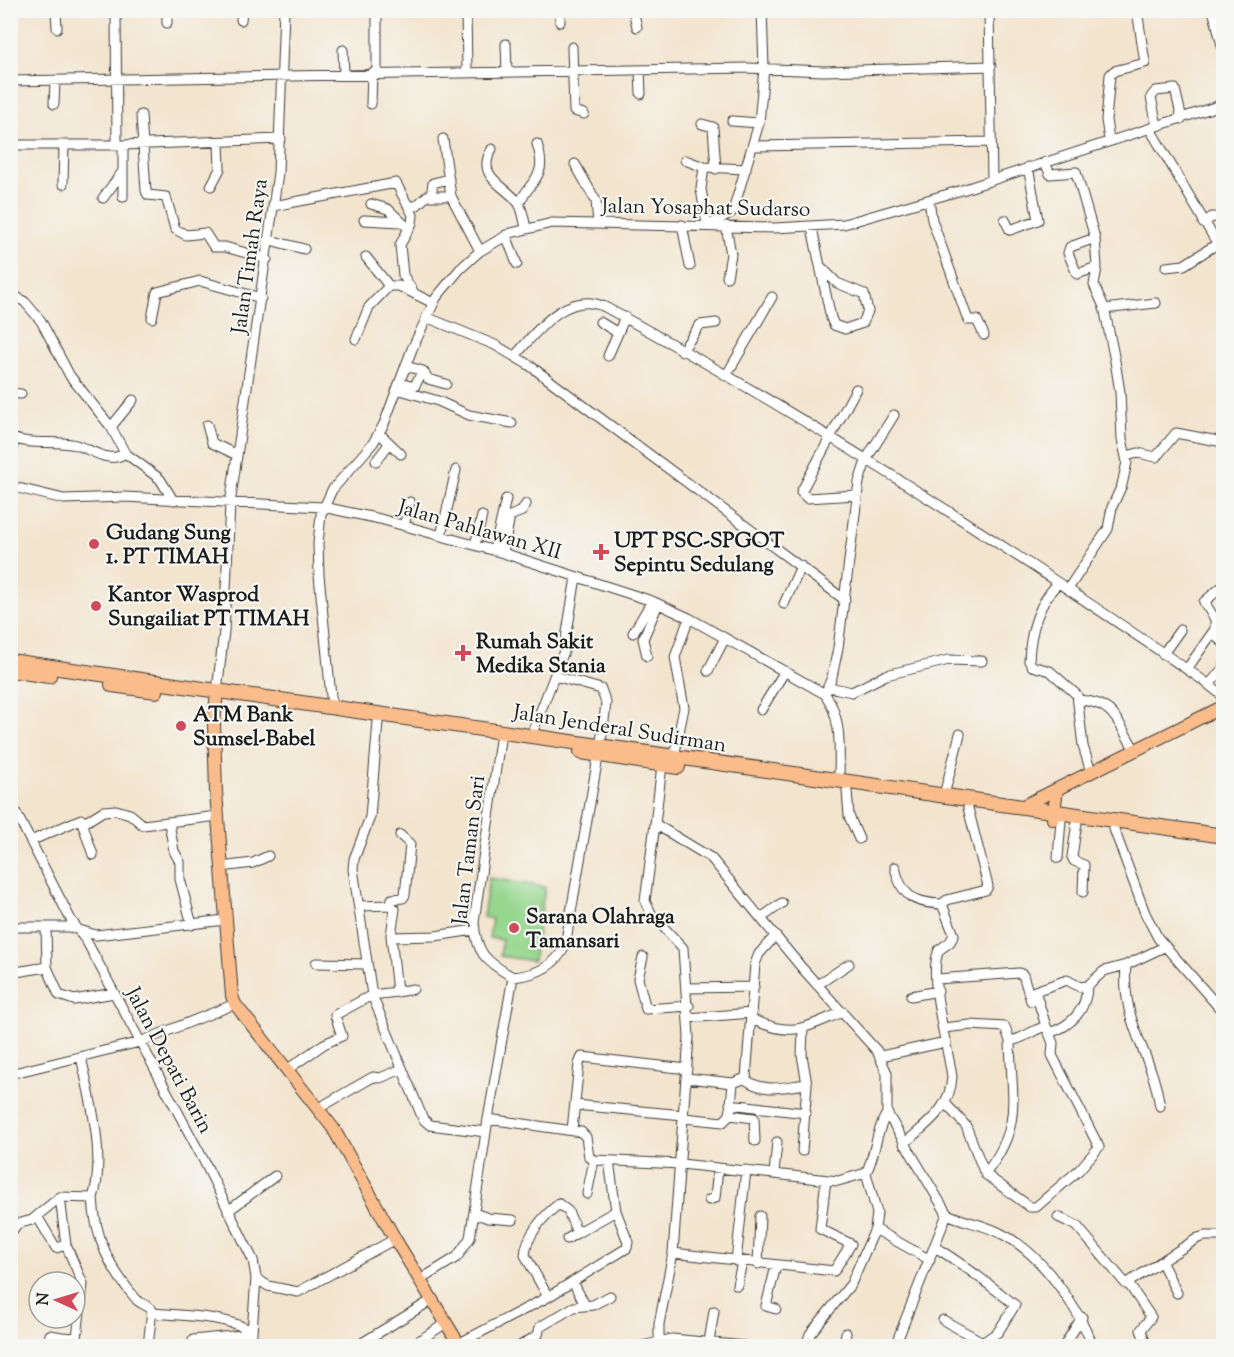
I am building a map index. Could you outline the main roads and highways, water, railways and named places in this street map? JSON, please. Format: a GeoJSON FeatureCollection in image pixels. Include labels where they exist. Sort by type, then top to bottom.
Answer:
{"type":"FeatureCollection","features":[{"type":"Feature","properties":{"kind":"highway","name":"Jalan Jenderal Sudirman"},"geometry":{"type":"LineString","coordinates":[[10,661],[378,722],[500,740],[674,757],[843,786]]}},
{"type":"Feature","properties":{"kind":"highway","name":"Jalan Jenderal Sudirman"},"geometry":{"type":"LineString","coordinates":[[10,670],[332,706],[531,736],[662,765],[1023,806],[1056,817],[1224,836]]}},
{"type":"Feature","properties":{"kind":"highway","name":"Jalan Jenderal Sudirman"},"geometry":{"type":"LineString","coordinates":[[887,792],[944,795],[1114,829],[1224,845]]}},
{"type":"Feature","properties":{"kind":"main road"},"geometry":{"type":"LineString","coordinates":[[217,694],[214,724],[218,816],[229,984],[235,1004],[333,1128],[394,1239],[459,1345]]}},
{"type":"Feature","properties":{"kind":"main road"},"geometry":{"type":"LineString","coordinates":[[1023,806],[1224,706]]}},
{"type":"Feature","properties":{"kind":"main road"},"geometry":{"type":"LineString","coordinates":[[1056,817],[1057,789]]}},
{"type":"Feature","properties":{"kind":"place","name":"Gudang Sung 1. PT TIMAH"},"geometry":{"type":"Point","coordinates":[94,544]}},
{"type":"Feature","properties":{"kind":"place","name":"UPT PSC-SPGOT Sepintu Sedulang"},"geometry":{"type":"Point","coordinates":[601,552]}},
{"type":"Feature","properties":{"kind":"place","name":"Kantor Wasprod Sungailiat PT TIMAH"},"geometry":{"type":"Point","coordinates":[96,606]}},
{"type":"Feature","properties":{"kind":"place","name":"Rumah Sakit Medika Stania"},"geometry":{"type":"Point","coordinates":[463,653]}},
{"type":"Feature","properties":{"kind":"place","name":"ATM Bank Sumsel-Babel"},"geometry":{"type":"Point","coordinates":[181,726]}},
{"type":"Feature","properties":{"kind":"place","name":"Sarana Olahraga Tamansari"},"geometry":{"type":"Point","coordinates":[514,928]}}]}
